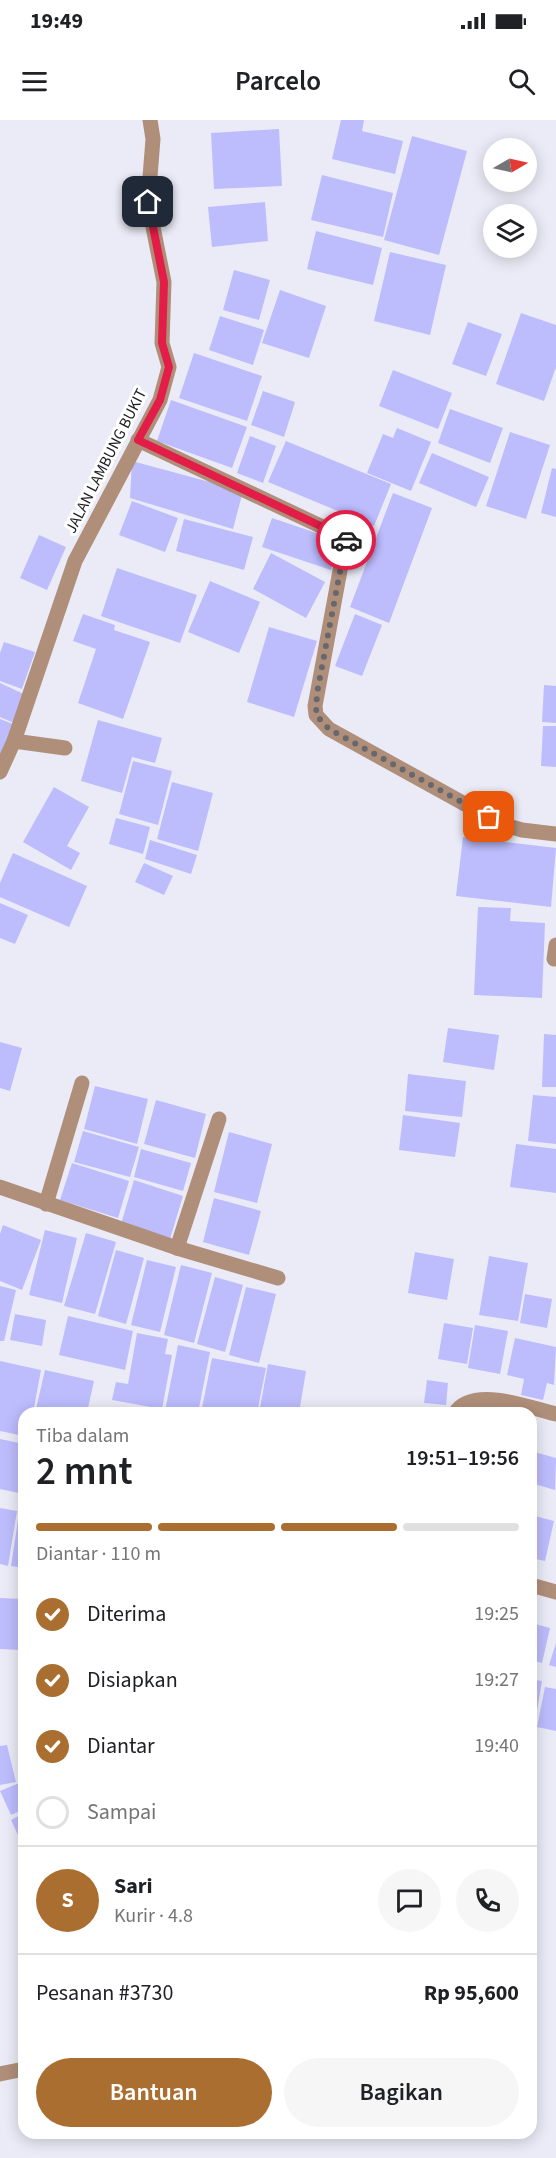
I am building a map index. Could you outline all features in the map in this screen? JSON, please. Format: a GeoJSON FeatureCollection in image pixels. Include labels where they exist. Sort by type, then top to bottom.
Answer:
{"type":"FeatureCollection","features":[{"type":"Feature","properties":{"kind":"street","name":"JALAN LAMBUNG BUKIT"},"geometry":{"type":"LineString","coordinates":[[0,772],[14,741],[75,561],[160,400],[169,367],[162,343],[164,282],[148,202],[153,139],[150,120]]}},
{"type":"Feature","properties":{"kind":"street"},"geometry":{"type":"LineString","coordinates":[[138,440],[346,538],[315,706],[316,715],[329,729],[501,824],[522,830],[556,834]]}},
{"type":"Feature","properties":{"kind":"street"},"geometry":{"type":"LineString","coordinates":[[14,741],[65,748]]}},
{"type":"Feature","properties":{"kind":"street"},"geometry":{"type":"LineString","coordinates":[[46,1204],[82,1083]]}},
{"type":"Feature","properties":{"kind":"street"},"geometry":{"type":"LineString","coordinates":[[177,1248],[219,1119]]}},
{"type":"Feature","properties":{"kind":"street"},"geometry":{"type":"LineString","coordinates":[[0,1187],[177,1248],[278,1278]]}},
{"type":"Feature","properties":{"kind":"street"},"geometry":{"type":"LineString","coordinates":[[462,1407],[470,1401],[487,1399],[536,1407]]}},
{"type":"Feature","properties":{"kind":"street"},"geometry":{"type":"LineString","coordinates":[[537,1407],[555,1410]]}},
{"type":"Feature","properties":{"kind":"street"},"geometry":{"type":"LineString","coordinates":[[537,1587],[556,1592]]}},
{"type":"Feature","properties":{"kind":"street"},"geometry":{"type":"LineString","coordinates":[[0,2074],[18,2070]]}},
{"type":"Feature","properties":{"kind":"building"},"geometry":{"type":"Polygon","coordinates":[[[341,120],[364,120],[362,131],[403,141],[395,174],[332,159],[341,120]]]}},
{"type":"Feature","properties":{"kind":"building"},"geometry":{"type":"Polygon","coordinates":[[[279,129],[282,186],[214,189],[211,133],[279,129]]]}},
{"type":"Feature","properties":{"kind":"building"},"geometry":{"type":"Polygon","coordinates":[[[412,136],[467,151],[439,255],[384,240],[412,136]]]}},
{"type":"Feature","properties":{"kind":"building"},"geometry":{"type":"Polygon","coordinates":[[[322,175],[393,193],[383,237],[311,220],[322,175]]]}},
{"type":"Feature","properties":{"kind":"building"},"geometry":{"type":"Polygon","coordinates":[[[265,202],[268,241],[212,247],[208,207],[265,202]]]}},
{"type":"Feature","properties":{"kind":"building"},"geometry":{"type":"Polygon","coordinates":[[[316,231],[382,248],[373,285],[307,269],[316,231]]]}},
{"type":"Feature","properties":{"kind":"building"},"geometry":{"type":"Polygon","coordinates":[[[390,252],[446,265],[430,335],[374,321],[390,252]]]}},
{"type":"Feature","properties":{"kind":"building"},"geometry":{"type":"Polygon","coordinates":[[[234,270],[270,280],[259,320],[223,310],[234,270]]]}},
{"type":"Feature","properties":{"kind":"building"},"geometry":{"type":"Polygon","coordinates":[[[280,290],[326,306],[309,358],[262,343],[280,290]]]}},
{"type":"Feature","properties":{"kind":"building"},"geometry":{"type":"Polygon","coordinates":[[[521,313],[556,325],[556,367],[544,401],[496,384],[521,313]]]}},
{"type":"Feature","properties":{"kind":"building"},"geometry":{"type":"Polygon","coordinates":[[[220,316],[264,330],[253,365],[209,350],[220,316]]]}},
{"type":"Feature","properties":{"kind":"building"},"geometry":{"type":"Polygon","coordinates":[[[468,322],[502,334],[486,376],[452,364],[468,322]]]}},
{"type":"Feature","properties":{"kind":"building"},"geometry":{"type":"Polygon","coordinates":[[[194,353],[262,376],[247,421],[179,398],[194,353]]]}},
{"type":"Feature","properties":{"kind":"building"},"geometry":{"type":"Polygon","coordinates":[[[393,370],[452,393],[438,429],[379,406],[393,370]]]}},
{"type":"Feature","properties":{"kind":"building"},"geometry":{"type":"Polygon","coordinates":[[[263,391],[295,402],[284,437],[251,425],[263,391]]]}},
{"type":"Feature","properties":{"kind":"building"},"geometry":{"type":"Polygon","coordinates":[[[171,400],[247,427],[232,468],[157,441],[171,400]]]}},
{"type":"Feature","properties":{"kind":"building"},"geometry":{"type":"Polygon","coordinates":[[[450,409],[503,428],[490,463],[438,443],[450,409]]]}},
{"type":"Feature","properties":{"kind":"building"},"geometry":{"type":"Polygon","coordinates":[[[397,428],[431,442],[411,491],[367,473],[383,434],[393,438],[397,428]]]}},
{"type":"Feature","properties":{"kind":"building"},"geometry":{"type":"Polygon","coordinates":[[[510,432],[550,445],[526,519],[486,506],[510,432]]]}},
{"type":"Feature","properties":{"kind":"building"},"geometry":{"type":"Polygon","coordinates":[[[250,436],[276,446],[263,483],[237,473],[250,436]]]}},
{"type":"Feature","properties":{"kind":"building"},"geometry":{"type":"Polygon","coordinates":[[[286,441],[391,484],[374,526],[268,482],[286,441]]]}},
{"type":"Feature","properties":{"kind":"building"},"geometry":{"type":"Polygon","coordinates":[[[432,453],[489,477],[476,507],[419,483],[432,453]]]}},
{"type":"Feature","properties":{"kind":"building"},"geometry":{"type":"Polygon","coordinates":[[[132,461],[243,491],[233,529],[130,498],[132,461]]]}},
{"type":"Feature","properties":{"kind":"building"},"geometry":{"type":"Polygon","coordinates":[[[552,468],[556,469],[556,517],[541,513],[552,468]]]}},
{"type":"Feature","properties":{"kind":"building"},"geometry":{"type":"Polygon","coordinates":[[[393,493],[432,508],[389,623],[350,607],[393,493]]]}},
{"type":"Feature","properties":{"kind":"building"},"geometry":{"type":"Polygon","coordinates":[[[132,501],[178,518],[165,552],[119,535],[132,501]]]}},
{"type":"Feature","properties":{"kind":"building"},"geometry":{"type":"Polygon","coordinates":[[[272,518],[340,541],[331,570],[262,547],[272,518]]]}},
{"type":"Feature","properties":{"kind":"building"},"geometry":{"type":"Polygon","coordinates":[[[184,519],[253,537],[244,570],[176,551],[184,519]]]}},
{"type":"Feature","properties":{"kind":"building"},"geometry":{"type":"Polygon","coordinates":[[[39,535],[66,547],[47,590],[20,578],[39,535]]]}},
{"type":"Feature","properties":{"kind":"building"},"geometry":{"type":"Polygon","coordinates":[[[271,553],[325,582],[306,618],[253,589],[271,553]]]}},
{"type":"Feature","properties":{"kind":"building"},"geometry":{"type":"Polygon","coordinates":[[[117,568],[197,595],[180,643],[101,616],[117,568]]]}},
{"type":"Feature","properties":{"kind":"building"},"geometry":{"type":"Polygon","coordinates":[[[210,581],[260,602],[239,653],[188,632],[210,581]]]}},
{"type":"Feature","properties":{"kind":"building"},"geometry":{"type":"Polygon","coordinates":[[[83,614],[115,625],[114,630],[150,642],[123,719],[78,703],[96,649],[73,641],[83,614]]]}},
{"type":"Feature","properties":{"kind":"building"},"geometry":{"type":"Polygon","coordinates":[[[355,614],[382,625],[362,676],[335,666],[355,614]]]}},
{"type":"Feature","properties":{"kind":"building"},"geometry":{"type":"Polygon","coordinates":[[[269,627],[317,641],[294,717],[247,702],[269,627]]]}},
{"type":"Feature","properties":{"kind":"building"},"geometry":{"type":"Polygon","coordinates":[[[4,642],[35,652],[22,689],[0,681],[0,653],[4,642]]]}},
{"type":"Feature","properties":{"kind":"building"},"geometry":{"type":"Polygon","coordinates":[[[0,683],[26,695],[14,723],[0,717],[0,683]]]}},
{"type":"Feature","properties":{"kind":"building"},"geometry":{"type":"Polygon","coordinates":[[[544,685],[556,686],[556,723],[542,722],[544,685]]]}},
{"type":"Feature","properties":{"kind":"building"},"geometry":{"type":"Polygon","coordinates":[[[0,719],[13,724],[0,756],[0,719]]]}},
{"type":"Feature","properties":{"kind":"building"},"geometry":{"type":"Polygon","coordinates":[[[98,720],[162,738],[155,763],[132,757],[122,793],[81,781],[98,720]]]}},
{"type":"Feature","properties":{"kind":"building"},"geometry":{"type":"Polygon","coordinates":[[[543,726],[556,726],[556,767],[541,766],[543,726]]]}},
{"type":"Feature","properties":{"kind":"building"},"geometry":{"type":"Polygon","coordinates":[[[133,761],[172,771],[158,825],[119,814],[133,761]]]}},
{"type":"Feature","properties":{"kind":"building"},"geometry":{"type":"Polygon","coordinates":[[[172,782],[213,793],[198,851],[157,839],[172,782]]]}},
{"type":"Feature","properties":{"kind":"building"},"geometry":{"type":"Polygon","coordinates":[[[54,787],[89,807],[67,846],[80,853],[71,870],[23,842],[54,787]]]}},
{"type":"Feature","properties":{"kind":"building"},"geometry":{"type":"Polygon","coordinates":[[[116,818],[150,827],[143,854],[109,844],[116,818]]]}},
{"type":"Feature","properties":{"kind":"building"},"geometry":{"type":"Polygon","coordinates":[[[463,837],[556,848],[551,907],[456,896],[463,837]]]}},
{"type":"Feature","properties":{"kind":"building"},"geometry":{"type":"Polygon","coordinates":[[[150,840],[197,855],[191,874],[145,859],[150,840]]]}},
{"type":"Feature","properties":{"kind":"building"},"geometry":{"type":"Polygon","coordinates":[[[13,853],[87,886],[69,927],[0,897],[0,883],[13,853]]]}},
{"type":"Feature","properties":{"kind":"building"},"geometry":{"type":"Polygon","coordinates":[[[144,863],[173,876],[164,895],[135,882],[144,863]]]}},
{"type":"Feature","properties":{"kind":"building"},"geometry":{"type":"Polygon","coordinates":[[[0,903],[28,915],[15,944],[0,938],[0,903]]]}},
{"type":"Feature","properties":{"kind":"building"},"geometry":{"type":"Polygon","coordinates":[[[478,907],[511,908],[510,921],[545,923],[542,998],[474,995],[478,907]]]}},
{"type":"Feature","properties":{"kind":"building"},"geometry":{"type":"Polygon","coordinates":[[[448,1028],[499,1035],[494,1070],[443,1062],[448,1028]]]}},
{"type":"Feature","properties":{"kind":"building"},"geometry":{"type":"Polygon","coordinates":[[[544,1034],[556,1035],[556,1087],[542,1087],[544,1034]]]}},
{"type":"Feature","properties":{"kind":"building"},"geometry":{"type":"Polygon","coordinates":[[[0,1042],[22,1048],[10,1091],[0,1088],[0,1042]]]}},
{"type":"Feature","properties":{"kind":"building"},"geometry":{"type":"Polygon","coordinates":[[[408,1074],[466,1081],[462,1117],[405,1111],[408,1074]]]}},
{"type":"Feature","properties":{"kind":"building"},"geometry":{"type":"Polygon","coordinates":[[[95,1086],[148,1099],[137,1144],[84,1129],[95,1086]]]}},
{"type":"Feature","properties":{"kind":"building"},"geometry":{"type":"Polygon","coordinates":[[[533,1095],[556,1097],[556,1144],[528,1141],[533,1095]]]}},
{"type":"Feature","properties":{"kind":"building"},"geometry":{"type":"Polygon","coordinates":[[[156,1100],[206,1114],[195,1158],[144,1144],[156,1100]]]}},
{"type":"Feature","properties":{"kind":"building"},"geometry":{"type":"Polygon","coordinates":[[[403,1115],[460,1123],[455,1157],[399,1150],[403,1115]]]}},
{"type":"Feature","properties":{"kind":"building"},"geometry":{"type":"Polygon","coordinates":[[[83,1131],[139,1147],[130,1177],[74,1162],[83,1131]]]}},
{"type":"Feature","properties":{"kind":"building"},"geometry":{"type":"Polygon","coordinates":[[[229,1132],[272,1144],[257,1203],[214,1192],[229,1132]]]}},
{"type":"Feature","properties":{"kind":"building"},"geometry":{"type":"Polygon","coordinates":[[[516,1144],[556,1149],[556,1193],[510,1187],[516,1144]]]}},
{"type":"Feature","properties":{"kind":"building"},"geometry":{"type":"Polygon","coordinates":[[[141,1149],[191,1163],[183,1191],[134,1177],[141,1149]]]}},
{"type":"Feature","properties":{"kind":"building"},"geometry":{"type":"Polygon","coordinates":[[[72,1163],[129,1181],[118,1218],[60,1200],[72,1163]]]}},
{"type":"Feature","properties":{"kind":"building"},"geometry":{"type":"Polygon","coordinates":[[[134,1180],[183,1196],[170,1239],[121,1224],[134,1180]]]}},
{"type":"Feature","properties":{"kind":"building"},"geometry":{"type":"Polygon","coordinates":[[[214,1198],[261,1211],[249,1255],[203,1242],[214,1198]]]}},
{"type":"Feature","properties":{"kind":"building"},"geometry":{"type":"Polygon","coordinates":[[[3,1225],[41,1240],[22,1290],[0,1281],[0,1234],[3,1225]]]}},
{"type":"Feature","properties":{"kind":"building"},"geometry":{"type":"Polygon","coordinates":[[[45,1230],[77,1238],[62,1303],[29,1295],[45,1230]]]}},
{"type":"Feature","properties":{"kind":"building"},"geometry":{"type":"Polygon","coordinates":[[[86,1233],[116,1242],[95,1314],[64,1306],[86,1233]]]}},
{"type":"Feature","properties":{"kind":"building"},"geometry":{"type":"Polygon","coordinates":[[[116,1250],[144,1258],[126,1324],[98,1316],[116,1250]]]}},
{"type":"Feature","properties":{"kind":"building"},"geometry":{"type":"Polygon","coordinates":[[[415,1252],[454,1259],[447,1300],[408,1293],[415,1252]]]}},
{"type":"Feature","properties":{"kind":"building"},"geometry":{"type":"Polygon","coordinates":[[[489,1256],[528,1263],[518,1321],[479,1315],[489,1256]]]}},
{"type":"Feature","properties":{"kind":"building"},"geometry":{"type":"Polygon","coordinates":[[[147,1260],[176,1267],[160,1332],[131,1325],[147,1260]]]}},
{"type":"Feature","properties":{"kind":"building"},"geometry":{"type":"Polygon","coordinates":[[[181,1265],[212,1273],[194,1343],[164,1335],[181,1265]]]}},
{"type":"Feature","properties":{"kind":"building"},"geometry":{"type":"Polygon","coordinates":[[[215,1277],[243,1285],[225,1352],[197,1344],[215,1277]]]}},
{"type":"Feature","properties":{"kind":"building"},"geometry":{"type":"Polygon","coordinates":[[[0,1286],[16,1290],[4,1341],[0,1341],[0,1286]]]}},
{"type":"Feature","properties":{"kind":"building"},"geometry":{"type":"Polygon","coordinates":[[[246,1287],[276,1294],[259,1363],[229,1355],[246,1287]]]}},
{"type":"Feature","properties":{"kind":"building"},"geometry":{"type":"Polygon","coordinates":[[[525,1294],[552,1299],[547,1328],[520,1323],[525,1294]]]}},
{"type":"Feature","properties":{"kind":"building"},"geometry":{"type":"Polygon","coordinates":[[[15,1314],[46,1320],[42,1346],[10,1340],[15,1314]]]}},
{"type":"Feature","properties":{"kind":"building"},"geometry":{"type":"Polygon","coordinates":[[[68,1316],[133,1331],[125,1370],[59,1355],[68,1316]]]}},
{"type":"Feature","properties":{"kind":"building"},"geometry":{"type":"Polygon","coordinates":[[[444,1323],[473,1328],[467,1364],[438,1359],[444,1323]]]}},
{"type":"Feature","properties":{"kind":"building"},"geometry":{"type":"Polygon","coordinates":[[[475,1325],[508,1331],[500,1374],[468,1368],[475,1325]]]}},
{"type":"Feature","properties":{"kind":"building"},"geometry":{"type":"Polygon","coordinates":[[[137,1333],[168,1339],[165,1354],[172,1355],[162,1407],[112,1400],[116,1382],[128,1384],[137,1333]]]}},
{"type":"Feature","properties":{"kind":"building"},"geometry":{"type":"Polygon","coordinates":[[[515,1338],[556,1347],[554,1385],[547,1383],[543,1400],[521,1395],[524,1379],[507,1375],[515,1338]]]}},
{"type":"Feature","properties":{"kind":"building"},"geometry":{"type":"Polygon","coordinates":[[[178,1345],[210,1352],[199,1407],[166,1407],[178,1345]]]}},
{"type":"Feature","properties":{"kind":"building"},"geometry":{"type":"Polygon","coordinates":[[[212,1358],[266,1368],[258,1407],[202,1407],[212,1358]]]}},
{"type":"Feature","properties":{"kind":"building"},"geometry":{"type":"Polygon","coordinates":[[[0,1361],[41,1370],[34,1407],[18,1407],[18,1435],[0,1431],[0,1361]]]}},
{"type":"Feature","properties":{"kind":"building"},"geometry":{"type":"Polygon","coordinates":[[[268,1364],[306,1371],[300,1407],[260,1407],[268,1364]]]}},
{"type":"Feature","properties":{"kind":"building"},"geometry":{"type":"Polygon","coordinates":[[[45,1370],[94,1381],[88,1407],[36,1407],[45,1370]]]}},
{"type":"Feature","properties":{"kind":"building"},"geometry":{"type":"Polygon","coordinates":[[[427,1380],[448,1383],[446,1405],[424,1403],[427,1380]]]}},
{"type":"Feature","properties":{"kind":"building"},"geometry":{"type":"Polygon","coordinates":[[[0,1439],[18,1443],[18,1493],[0,1489],[0,1439]]]}},
{"type":"Feature","properties":{"kind":"building"},"geometry":{"type":"Polygon","coordinates":[[[537,1453],[556,1458],[555,1490],[537,1485],[537,1453]]]}},
{"type":"Feature","properties":{"kind":"building"},"geometry":{"type":"Polygon","coordinates":[[[0,1508],[17,1511],[8,1566],[0,1564],[0,1508]]]}},
{"type":"Feature","properties":{"kind":"building"},"geometry":{"type":"Polygon","coordinates":[[[537,1517],[554,1521],[545,1561],[537,1559],[537,1517]]]}},
{"type":"Feature","properties":{"kind":"building"},"geometry":{"type":"Polygon","coordinates":[[[18,1520],[18,1567],[11,1566],[18,1520]]]}},
{"type":"Feature","properties":{"kind":"building"},"geometry":{"type":"Polygon","coordinates":[[[0,1598],[18,1599],[18,1650],[0,1649],[0,1598]]]}},
{"type":"Feature","properties":{"kind":"building"},"geometry":{"type":"Polygon","coordinates":[[[537,1625],[550,1628],[542,1663],[537,1662],[537,1625]]]}},
{"type":"Feature","properties":{"kind":"building"},"geometry":{"type":"Polygon","coordinates":[[[556,1643],[556,1667],[549,1665],[556,1643]]]}},
{"type":"Feature","properties":{"kind":"building"},"geometry":{"type":"Polygon","coordinates":[[[537,1680],[542,1681],[537,1710],[537,1680]]]}},
{"type":"Feature","properties":{"kind":"building"},"geometry":{"type":"Polygon","coordinates":[[[545,1687],[556,1689],[556,1731],[537,1727],[545,1687]]]}},
{"type":"Feature","properties":{"kind":"building"},"geometry":{"type":"Polygon","coordinates":[[[7,1745],[16,1782],[0,1785],[0,1746],[7,1745]]]}},
{"type":"Feature","properties":{"kind":"building"},"geometry":{"type":"Polygon","coordinates":[[[18,1784],[18,1812],[11,1815],[0,1791],[18,1784]]]}},
{"type":"Feature","properties":{"kind":"building"},"geometry":{"type":"Polygon","coordinates":[[[18,1816],[18,1835],[11,1820],[18,1816]]]}},
{"type":"Feature","properties":{"kind":"way so far"},"geometry":{"type":"LineString","coordinates":[[346,540],[317,693],[316,715],[329,729],[489,817]]}},
{"type":"Feature","properties":{"kind":"route"},"geometry":{"type":"LineString","coordinates":[[148,202],[164,282],[165,310],[162,343],[169,367],[160,400],[138,440],[346,538],[346,540]]}}]}
